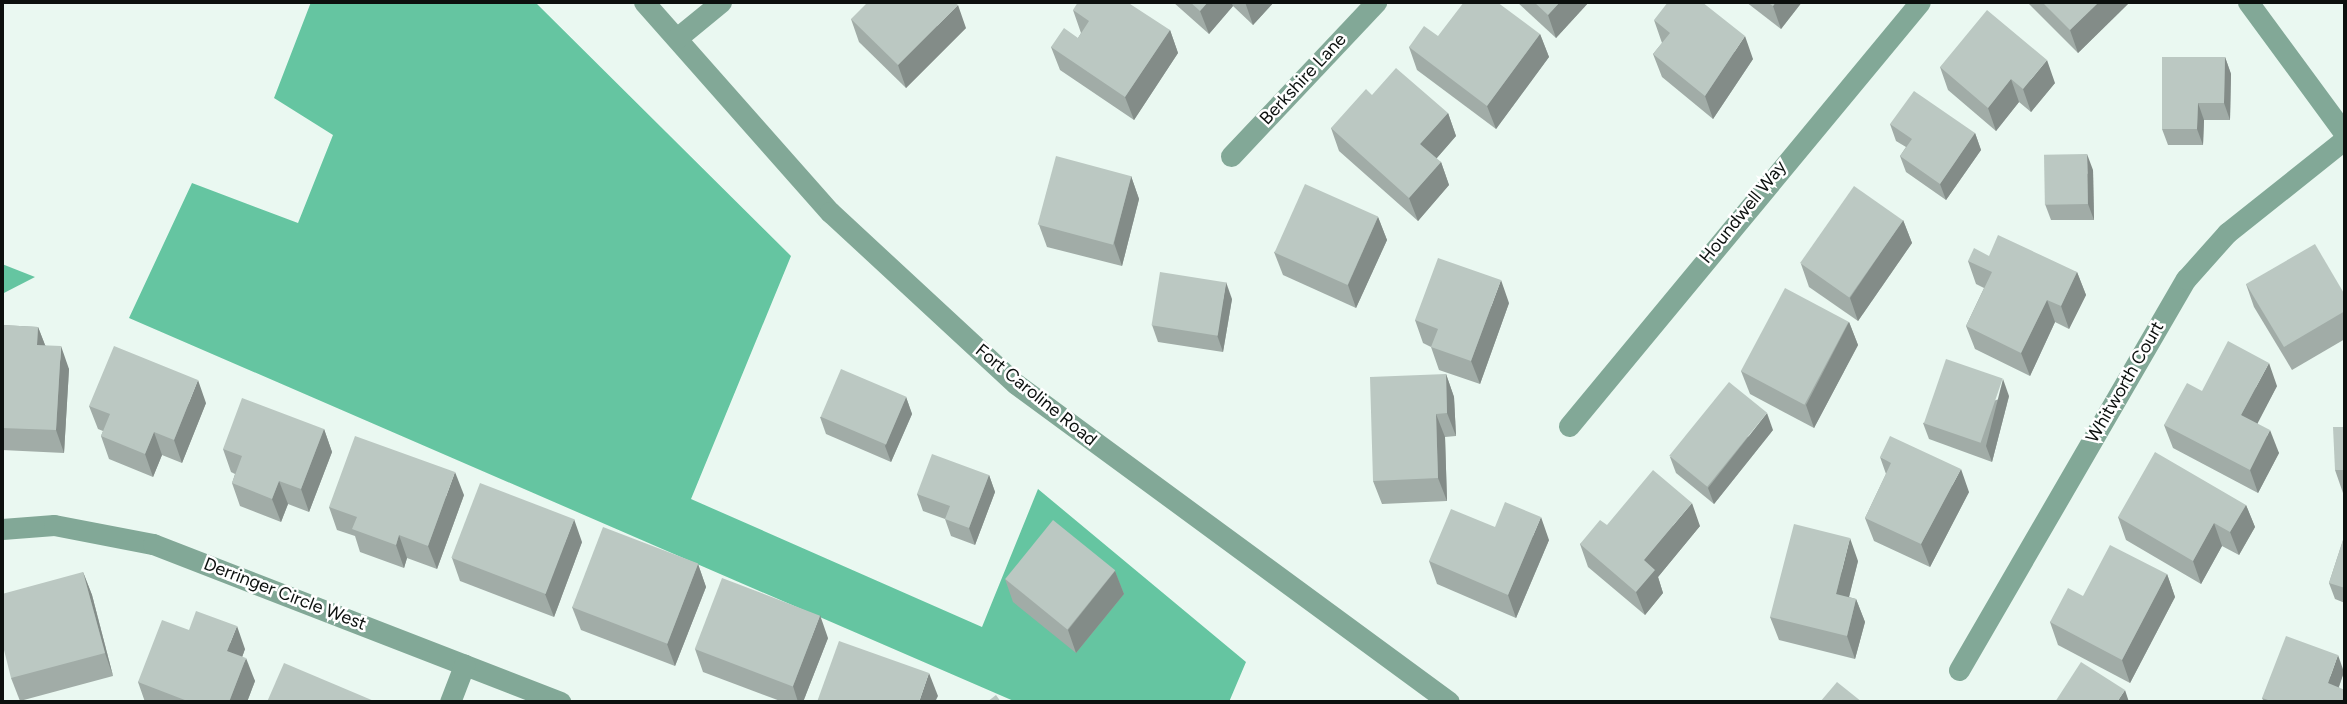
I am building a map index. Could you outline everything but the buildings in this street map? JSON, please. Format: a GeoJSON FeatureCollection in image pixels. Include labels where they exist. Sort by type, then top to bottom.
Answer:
{"type":"FeatureCollection","features":[{"type":"Feature","properties":{"kind":"street","name":"Fort Caroline Road"},"geometry":{"type":"LineString","coordinates":[[644,2],[830,212],[1016,384],[1449,702]]}},
{"type":"Feature","properties":{"kind":"street"},"geometry":{"type":"LineString","coordinates":[[677,38],[721,2]]}},
{"type":"Feature","properties":{"kind":"street","name":"Berkshire Lane"},"geometry":{"type":"LineString","coordinates":[[1231,156],[1376,2]]}},
{"type":"Feature","properties":{"kind":"street","name":"Houndwell Way"},"geometry":{"type":"LineString","coordinates":[[1569,426],[1920,2]]}},
{"type":"Feature","properties":{"kind":"street"},"geometry":{"type":"LineString","coordinates":[[2248,2],[2345,136]]}},
{"type":"Feature","properties":{"kind":"street","name":"Whitworth Court"},"geometry":{"type":"LineString","coordinates":[[1959,670],[2186,279],[2227,233],[2345,136]]}},
{"type":"Feature","properties":{"kind":"street","name":"Derringer Circle West"},"geometry":{"type":"LineString","coordinates":[[2,529],[54,525],[153,544],[560,702]]}},
{"type":"Feature","properties":{"kind":"street"},"geometry":{"type":"LineString","coordinates":[[450,702],[464,665]]}},
{"type":"Feature","properties":{"kind":"green space"},"geometry":{"type":"Polygon","coordinates":[[[311,2],[535,2],[791,256],[691,499],[982,627],[1038,489],[1246,662],[1229,702],[1016,702],[129,318],[192,183],[298,223],[333,135],[274,98],[311,2]]]}},
{"type":"Feature","properties":{"kind":"green space"},"geometry":{"type":"Polygon","coordinates":[[[2,264],[35,277],[2,294],[2,264]]]}}]}
